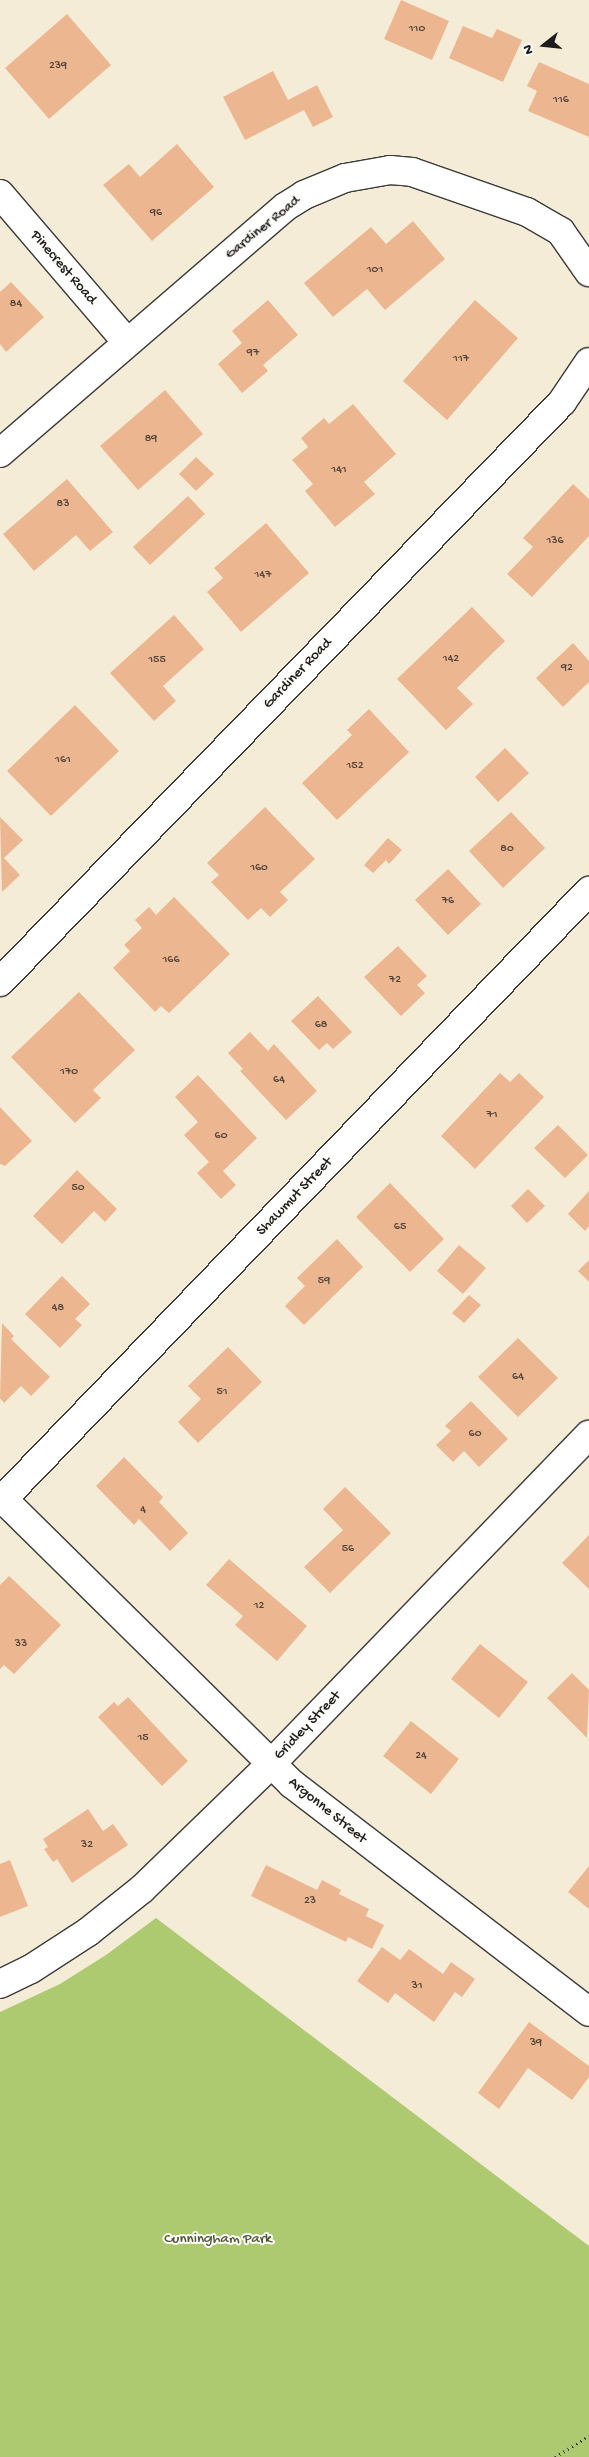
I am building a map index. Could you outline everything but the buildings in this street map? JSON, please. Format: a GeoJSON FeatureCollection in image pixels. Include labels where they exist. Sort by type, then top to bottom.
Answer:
{"type":"FeatureCollection","features":[{"type":"Feature","properties":{"kind":"street","name":"Gardiner Road"},"geometry":{"type":"LineString","coordinates":[[0,453],[286,207],[323,185],[367,172],[412,172],[528,212],[561,232],[589,272]]}},
{"type":"Feature","properties":{"kind":"street","name":"Pinecrest Road"},"geometry":{"type":"LineString","coordinates":[[0,194],[127,342]]}},
{"type":"Feature","properties":{"kind":"street","name":"Gardiner Road"},"geometry":{"type":"LineString","coordinates":[[0,982],[562,402],[589,362]]}},
{"type":"Feature","properties":{"kind":"street","name":"Shawmut Street"},"geometry":{"type":"LineString","coordinates":[[1,1500],[589,892]]}},
{"type":"Feature","properties":{"kind":"street","name":"Gridley Street"},"geometry":{"type":"LineString","coordinates":[[0,1984],[53,1955],[117,1910],[270,1765],[589,1435]]}},
{"type":"Feature","properties":{"kind":"street","name":"Argonne Street"},"geometry":{"type":"LineString","coordinates":[[1,1500],[270,1765],[342,1824],[589,2012]]}},
{"type":"Feature","properties":{"kind":"path"},"geometry":{"type":"LineString","coordinates":[[555,2457],[589,2436]]}},
{"type":"Feature","properties":{"kind":"green space","name":"Cunningham Park"},"geometry":{"type":"Polygon","coordinates":[[[156,1918],[589,2246],[589,2457],[0,2457],[0,2012],[60,1984],[106,1955],[156,1918]]]}}]}
